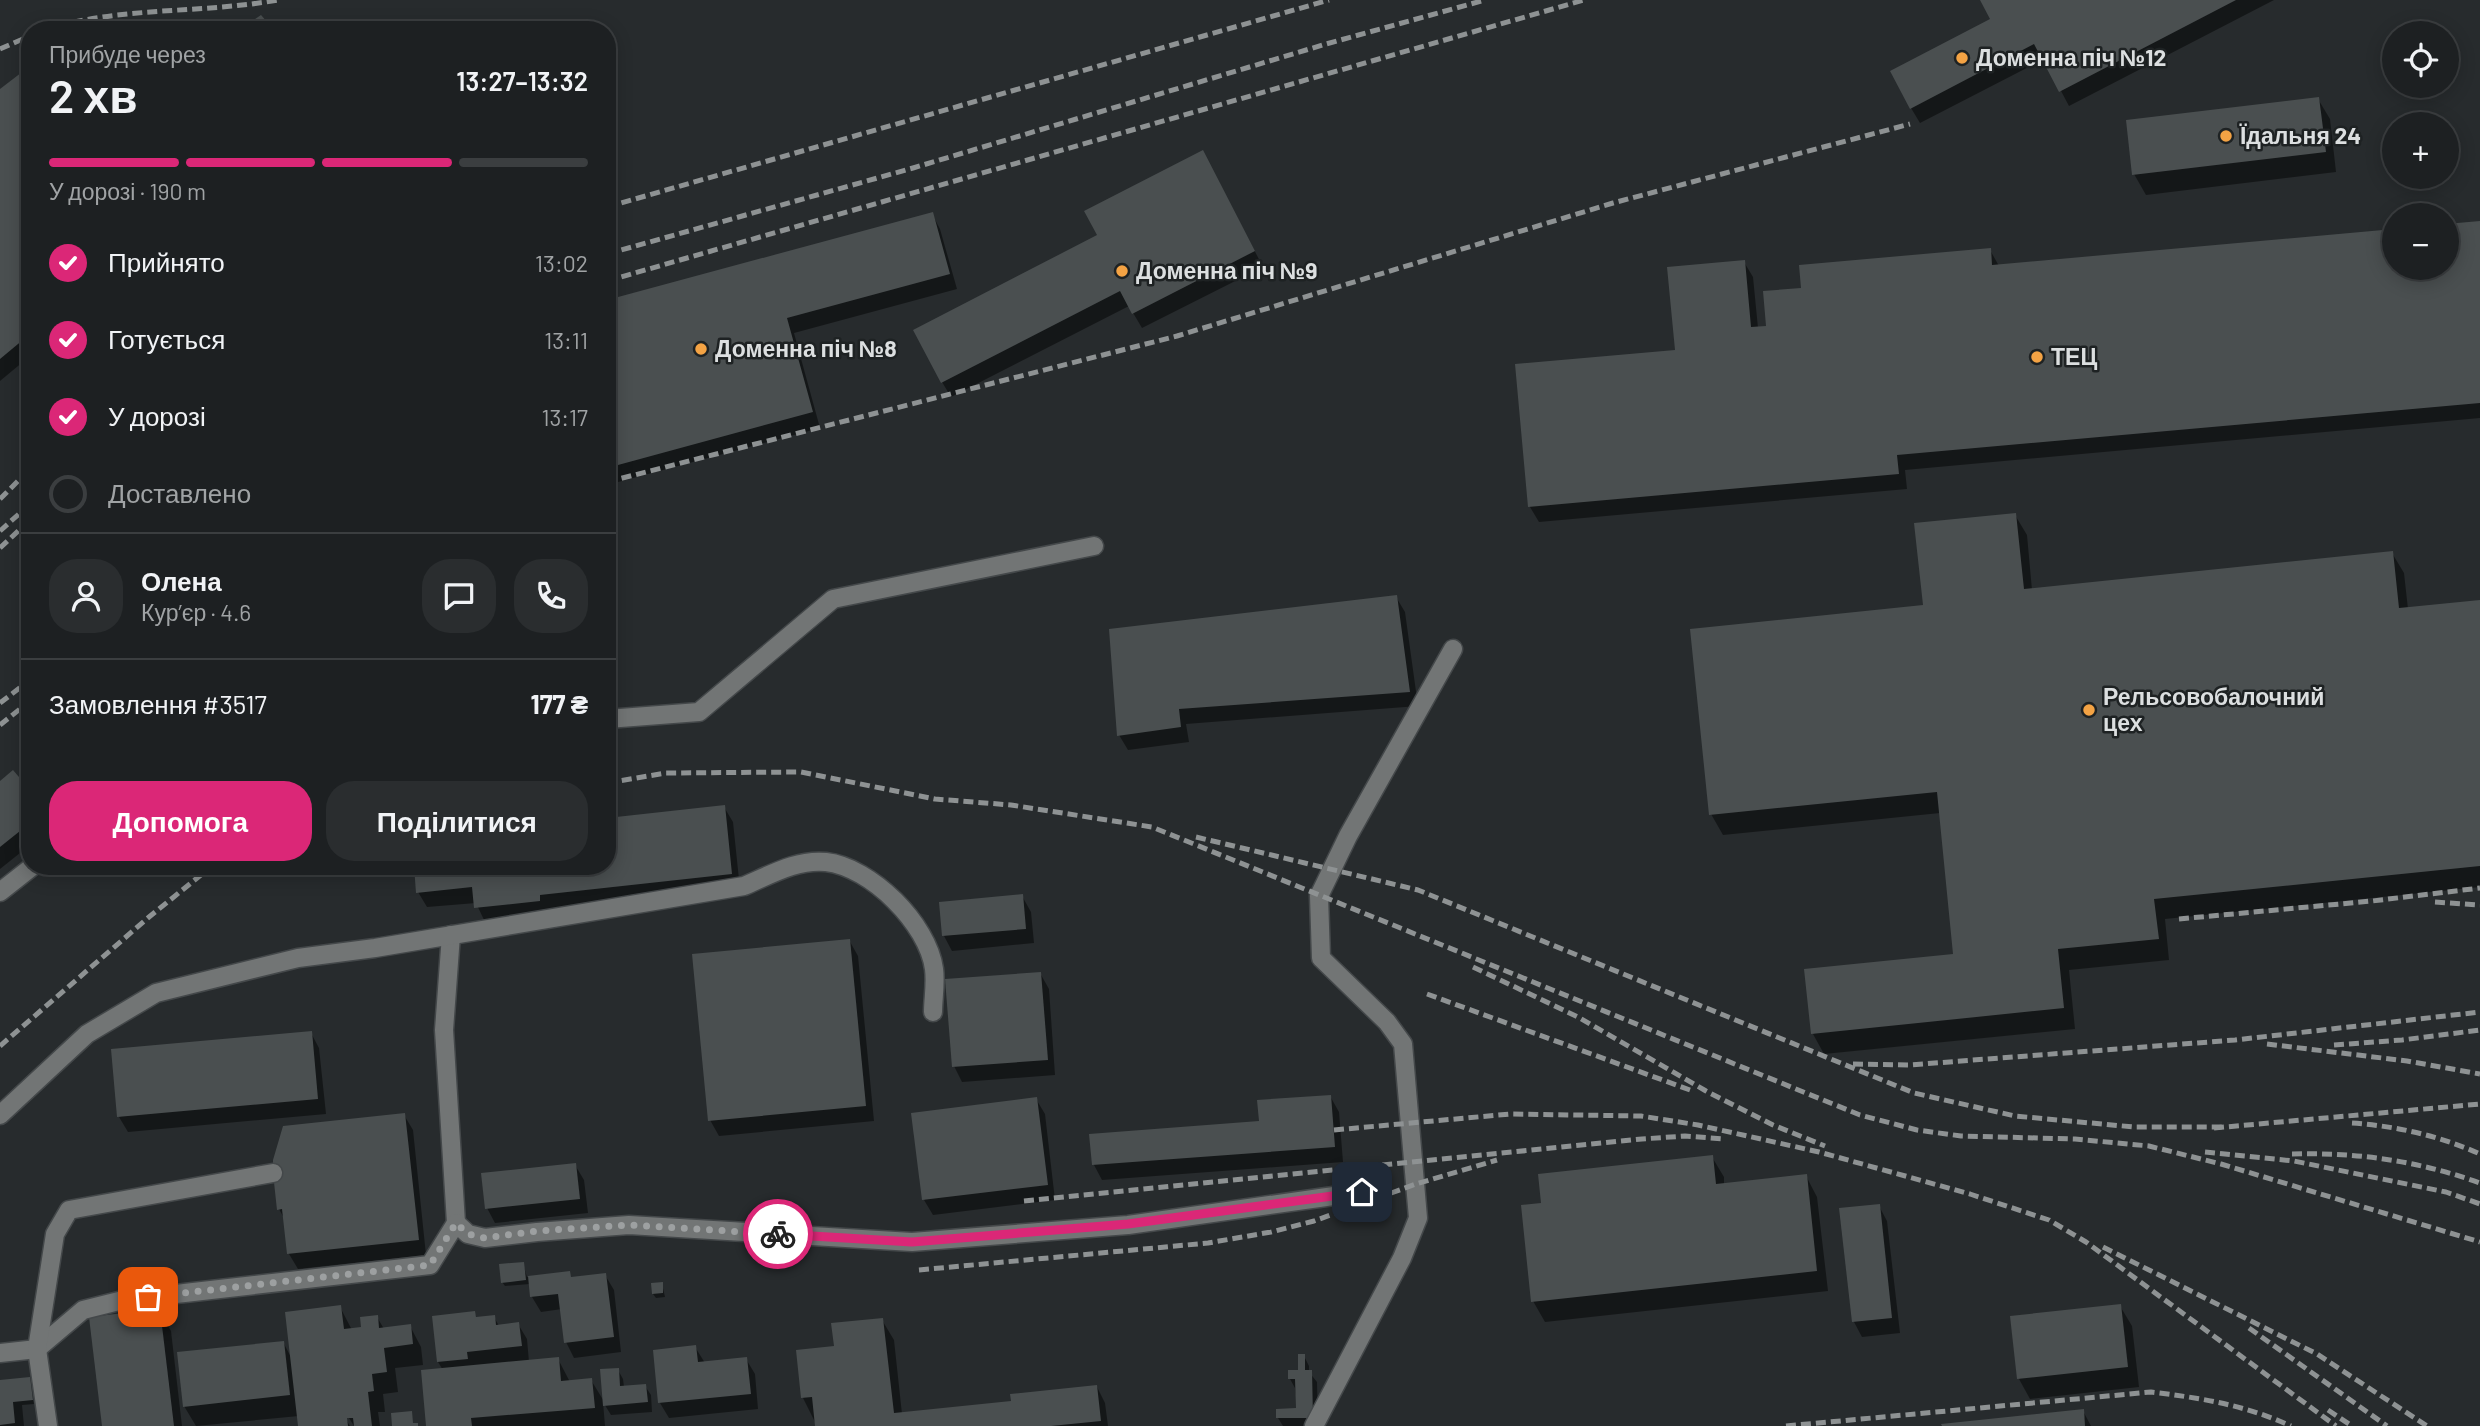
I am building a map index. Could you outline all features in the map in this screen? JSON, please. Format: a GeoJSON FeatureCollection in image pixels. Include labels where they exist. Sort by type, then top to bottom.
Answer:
{"type":"FeatureCollection","features":[{"type":"Feature","properties":{"kind":"lane"},"geometry":{"type":"LineString","coordinates":[[616,718],[699,712],[833,599],[1094,546]]}},
{"type":"Feature","properties":{"kind":"lane"},"geometry":{"type":"LineString","coordinates":[[1314,1426],[1402,1258],[1418,1218],[1404,1044],[1387,1022],[1321,958],[1320,896],[1348,836],[1453,649]]}},
{"type":"Feature","properties":{"kind":"lane"},"geometry":{"type":"LineString","coordinates":[[0,1115],[87,1034],[156,993],[298,958],[744,886],[796,864],[825,862],[859,871],[880,886],[922,933],[934,969],[933,1012]]}},
{"type":"Feature","properties":{"kind":"lane"},"geometry":{"type":"LineString","coordinates":[[0,892],[22,875]]}},
{"type":"Feature","properties":{"kind":"lane"},"geometry":{"type":"LineString","coordinates":[[0,1353],[37,1349],[83,1310],[123,1300],[430,1265],[456,1223],[444,1030],[451,935]]}},
{"type":"Feature","properties":{"kind":"lane"},"geometry":{"type":"LineString","coordinates":[[48,1426],[37,1349],[55,1234],[69,1210],[273,1174]]}},
{"type":"Feature","properties":{"kind":"lane"},"geometry":{"type":"LineString","coordinates":[[456,1223],[468,1234],[485,1238],[537,1231],[629,1225],[912,1242],[1128,1224],[1362,1192]]}},
{"type":"Feature","properties":{"kind":"building","name":"Доменна піч №12"},"geometry":{"type":"Polygon","coordinates":[[[1980,0],[2236,0],[2059,92],[2034,44],[1910,109],[1890,71],[1990,19],[1980,0]]]}},
{"type":"Feature","properties":{"kind":"building"},"geometry":{"type":"Polygon","coordinates":[[[261,15],[266,21],[252,21],[261,15]]]}},
{"type":"Feature","properties":{"kind":"building"},"geometry":{"type":"Polygon","coordinates":[[[21,73],[21,342],[0,359],[0,89],[21,73]]]}},
{"type":"Feature","properties":{"kind":"building","name":"Їдальня 24"},"geometry":{"type":"Polygon","coordinates":[[[2319,97],[2326,152],[2132,175],[2126,120],[2319,97]]]}},
{"type":"Feature","properties":{"kind":"building","name":"Доменна піч №9"},"geometry":{"type":"Polygon","coordinates":[[[1203,150],[1255,251],[1132,314],[1120,291],[941,383],[913,330],[1097,235],[1084,211],[1203,150]]]}},
{"type":"Feature","properties":{"kind":"building","name":"Доменна піч №8"},"geometry":{"type":"Polygon","coordinates":[[[933,212],[950,274],[787,318],[813,412],[616,466],[616,298],[933,212]]]}},
{"type":"Feature","properties":{"kind":"building","name":"ТЕЦ"},"geometry":{"type":"Polygon","coordinates":[[[2480,221],[2480,403],[1897,455],[1899,474],[1528,507],[1515,364],[1675,350],[1667,267],[1745,260],[1751,327],[1766,326],[1763,291],[1801,288],[1799,265],[1991,248],[1992,265],[2382,230],[2382,280],[2459,280],[2459,223],[2480,221]]]}},
{"type":"Feature","properties":{"kind":"building","name":"Рельсовобалочний цех"},"geometry":{"type":"Polygon","coordinates":[[[2016,513],[2024,589],[2393,551],[2399,608],[2480,600],[2480,866],[2154,899],[2159,939],[2058,949],[2064,1008],[1811,1034],[1804,969],[1953,954],[1937,792],[1709,815],[1690,629],[1923,605],[1914,523],[2016,513]]]}},
{"type":"Feature","properties":{"kind":"building"},"geometry":{"type":"Polygon","coordinates":[[[1397,595],[1410,692],[1179,709],[1181,727],[1117,736],[1109,629],[1397,595]]]}},
{"type":"Feature","properties":{"kind":"building"},"geometry":{"type":"Polygon","coordinates":[[[13,770],[21,779],[21,830],[0,847],[0,781],[13,770]]]}},
{"type":"Feature","properties":{"kind":"building"},"geometry":{"type":"Polygon","coordinates":[[[725,805],[732,874],[540,895],[540,901],[474,908],[472,887],[416,893],[415,875],[616,875],[616,817],[725,805]]]}},
{"type":"Feature","properties":{"kind":"building"},"geometry":{"type":"Polygon","coordinates":[[[1023,894],[1026,929],[942,936],[939,902],[1023,894]]]}},
{"type":"Feature","properties":{"kind":"building"},"geometry":{"type":"Polygon","coordinates":[[[850,939],[866,1106],[708,1121],[692,954],[850,939]]]}},
{"type":"Feature","properties":{"kind":"building"},"geometry":{"type":"Polygon","coordinates":[[[1041,972],[1048,1060],[952,1067],[945,979],[1041,972]]]}},
{"type":"Feature","properties":{"kind":"building"},"geometry":{"type":"Polygon","coordinates":[[[312,1031],[318,1099],[117,1117],[111,1049],[312,1031]]]}},
{"type":"Feature","properties":{"kind":"building"},"geometry":{"type":"Polygon","coordinates":[[[1331,1095],[1335,1147],[1092,1165],[1089,1134],[1259,1121],[1257,1100],[1331,1095]]]}},
{"type":"Feature","properties":{"kind":"building"},"geometry":{"type":"Polygon","coordinates":[[[1037,1097],[1048,1185],[922,1200],[911,1113],[1037,1097]]]}},
{"type":"Feature","properties":{"kind":"building"},"geometry":{"type":"Polygon","coordinates":[[[405,1113],[419,1240],[287,1254],[282,1209],[277,1210],[273,1173],[273,1160],[283,1126],[405,1113]]]}},
{"type":"Feature","properties":{"kind":"building"},"geometry":{"type":"Polygon","coordinates":[[[1713,1155],[1716,1184],[1807,1174],[1817,1271],[1531,1302],[1521,1205],[1541,1203],[1538,1174],[1713,1155]]]}},
{"type":"Feature","properties":{"kind":"building"},"geometry":{"type":"Polygon","coordinates":[[[576,1163],[580,1199],[485,1209],[481,1173],[576,1163]]]}},
{"type":"Feature","properties":{"kind":"building"},"geometry":{"type":"Polygon","coordinates":[[[1880,1204],[1892,1318],[1852,1322],[1839,1208],[1880,1204]]]}},
{"type":"Feature","properties":{"kind":"building"},"geometry":{"type":"Polygon","coordinates":[[[524,1262],[526,1280],[501,1283],[499,1264],[524,1262]]]}},
{"type":"Feature","properties":{"kind":"building"},"geometry":{"type":"Polygon","coordinates":[[[570,1271],[571,1277],[606,1273],[614,1337],[564,1343],[558,1294],[530,1297],[528,1276],[570,1271]]]}},
{"type":"Feature","properties":{"kind":"building"},"geometry":{"type":"Polygon","coordinates":[[[663,1282],[663,1293],[652,1294],[651,1283],[663,1282]]]}},
{"type":"Feature","properties":{"kind":"building"},"geometry":{"type":"Polygon","coordinates":[[[2121,1304],[2128,1367],[2017,1379],[2010,1316],[2121,1304]]]}},
{"type":"Feature","properties":{"kind":"building"},"geometry":{"type":"Polygon","coordinates":[[[341,1305],[344,1329],[361,1327],[360,1317],[378,1315],[379,1328],[411,1324],[413,1344],[384,1348],[387,1372],[372,1374],[374,1391],[368,1392],[372,1426],[354,1426],[353,1418],[347,1418],[348,1426],[298,1426],[285,1312],[341,1305]]]}},
{"type":"Feature","properties":{"kind":"building"},"geometry":{"type":"Polygon","coordinates":[[[160,1309],[174,1426],[102,1426],[89,1317],[160,1309]]]}},
{"type":"Feature","properties":{"kind":"building"},"geometry":{"type":"Polygon","coordinates":[[[475,1311],[476,1317],[495,1315],[496,1325],[519,1322],[522,1346],[467,1352],[468,1359],[437,1362],[432,1316],[475,1311]]]}},
{"type":"Feature","properties":{"kind":"building"},"geometry":{"type":"Polygon","coordinates":[[[883,1318],[894,1413],[1011,1401],[1010,1394],[1097,1385],[1101,1421],[1051,1426],[815,1426],[812,1397],[801,1398],[796,1350],[834,1346],[831,1323],[883,1318]]]}},
{"type":"Feature","properties":{"kind":"building"},"geometry":{"type":"Polygon","coordinates":[[[284,1341],[290,1395],[183,1407],[177,1352],[284,1341]]]}},
{"type":"Feature","properties":{"kind":"building"},"geometry":{"type":"Polygon","coordinates":[[[696,1345],[698,1362],[747,1357],[751,1394],[658,1403],[653,1350],[696,1345]]]}},
{"type":"Feature","properties":{"kind":"building"},"geometry":{"type":"Polygon","coordinates":[[[1298,1354],[1305,1354],[1305,1370],[1312,1370],[1313,1418],[1276,1418],[1276,1409],[1296,1408],[1295,1379],[1288,1379],[1288,1370],[1298,1370],[1298,1354]]]}},
{"type":"Feature","properties":{"kind":"building"},"geometry":{"type":"Polygon","coordinates":[[[559,1357],[561,1381],[592,1378],[595,1408],[471,1418],[472,1426],[426,1426],[421,1370],[559,1357]]]}},
{"type":"Feature","properties":{"kind":"building"},"geometry":{"type":"Polygon","coordinates":[[[619,1368],[620,1386],[646,1384],[648,1402],[603,1406],[600,1369],[619,1368]]]}},
{"type":"Feature","properties":{"kind":"building"},"geometry":{"type":"Polygon","coordinates":[[[30,1377],[33,1400],[13,1402],[15,1423],[0,1425],[0,1380],[30,1377]]]}},
{"type":"Feature","properties":{"kind":"building"},"geometry":{"type":"Polygon","coordinates":[[[2084,1409],[2085,1426],[1941,1424],[2084,1409]]]}},
{"type":"Feature","properties":{"kind":"building"},"geometry":{"type":"Polygon","coordinates":[[[412,1411],[413,1423],[418,1423],[418,1426],[392,1426],[391,1413],[412,1411]]]}},
{"type":"Feature","properties":{"kind":"railway"},"geometry":{"type":"LineString","coordinates":[[79,21],[278,0]]}},
{"type":"Feature","properties":{"kind":"railway"},"geometry":{"type":"LineString","coordinates":[[616,204],[1329,0]]}},
{"type":"Feature","properties":{"kind":"railway"},"geometry":{"type":"LineString","coordinates":[[616,251],[913,168],[1326,44],[1485,0]]}},
{"type":"Feature","properties":{"kind":"railway"},"geometry":{"type":"LineString","coordinates":[[616,278],[1584,0]]}},
{"type":"Feature","properties":{"kind":"railway"},"geometry":{"type":"LineString","coordinates":[[0,49],[21,40]]}},
{"type":"Feature","properties":{"kind":"railway"},"geometry":{"type":"LineString","coordinates":[[616,480],[1177,336],[1613,203],[1910,124]]}},
{"type":"Feature","properties":{"kind":"railway"},"geometry":{"type":"LineString","coordinates":[[0,499],[21,478]]}},
{"type":"Feature","properties":{"kind":"railway"},"geometry":{"type":"LineString","coordinates":[[0,531],[21,512]]}},
{"type":"Feature","properties":{"kind":"railway"},"geometry":{"type":"LineString","coordinates":[[0,548],[21,528]]}},
{"type":"Feature","properties":{"kind":"railway"},"geometry":{"type":"LineString","coordinates":[[0,703],[21,687]]}},
{"type":"Feature","properties":{"kind":"railway"},"geometry":{"type":"LineString","coordinates":[[0,725],[21,708]]}},
{"type":"Feature","properties":{"kind":"railway"},"geometry":{"type":"LineString","coordinates":[[616,781],[666,773],[801,772],[935,799],[1011,805],[1152,827],[1860,1115],[1917,1130],[1961,1136],[2075,1139],[2149,1146],[2221,1164],[2480,1242]]}},
{"type":"Feature","properties":{"kind":"railway"},"geometry":{"type":"LineString","coordinates":[[1196,837],[1418,890],[1914,1093],[2015,1116],[2134,1127],[2224,1127]]}},
{"type":"Feature","properties":{"kind":"railway"},"geometry":{"type":"LineString","coordinates":[[0,1046],[201,875]]}},
{"type":"Feature","properties":{"kind":"railway"},"geometry":{"type":"LineString","coordinates":[[2179,919],[2480,888]]}},
{"type":"Feature","properties":{"kind":"railway"},"geometry":{"type":"LineString","coordinates":[[2435,902],[2480,905]]}},
{"type":"Feature","properties":{"kind":"railway"},"geometry":{"type":"LineString","coordinates":[[1473,967],[1578,1017],[1706,1091],[1773,1125],[1825,1146]]}},
{"type":"Feature","properties":{"kind":"railway"},"geometry":{"type":"LineString","coordinates":[[1427,994],[1690,1090]]}},
{"type":"Feature","properties":{"kind":"railway"},"geometry":{"type":"LineString","coordinates":[[1853,1064],[1909,1065],[2235,1040],[2480,1012]]}},
{"type":"Feature","properties":{"kind":"railway"},"geometry":{"type":"LineString","coordinates":[[2334,1045],[2480,1030]]}},
{"type":"Feature","properties":{"kind":"railway"},"geometry":{"type":"LineString","coordinates":[[2267,1044],[2407,1061],[2480,1074]]}},
{"type":"Feature","properties":{"kind":"railway"},"geometry":{"type":"LineString","coordinates":[[2214,1128],[2480,1104]]}},
{"type":"Feature","properties":{"kind":"railway"},"geometry":{"type":"LineString","coordinates":[[1334,1130],[1510,1114],[1641,1116],[1698,1125],[1819,1152],[1970,1194],[2049,1220],[2086,1242],[2336,1426]]}},
{"type":"Feature","properties":{"kind":"railway"},"geometry":{"type":"LineString","coordinates":[[2352,1123],[2418,1133],[2480,1154]]}},
{"type":"Feature","properties":{"kind":"railway"},"geometry":{"type":"LineString","coordinates":[[1024,1201],[1642,1139],[1685,1136],[1725,1139]]}},
{"type":"Feature","properties":{"kind":"railway"},"geometry":{"type":"LineString","coordinates":[[2205,1152],[2294,1161],[2446,1192],[2480,1204]]}},
{"type":"Feature","properties":{"kind":"railway"},"geometry":{"type":"LineString","coordinates":[[2292,1154],[2364,1156],[2434,1169],[2480,1183]]}},
{"type":"Feature","properties":{"kind":"railway"},"geometry":{"type":"LineString","coordinates":[[919,1270],[1208,1243],[1271,1232],[1314,1221],[1416,1184],[1497,1160]]}},
{"type":"Feature","properties":{"kind":"railway"},"geometry":{"type":"LineString","coordinates":[[2103,1247],[2317,1354],[2427,1426]]}},
{"type":"Feature","properties":{"kind":"railway"},"geometry":{"type":"LineString","coordinates":[[2249,1328],[2387,1426]]}},
{"type":"Feature","properties":{"kind":"railway"},"geometry":{"type":"LineString","coordinates":[[1786,1426],[2151,1392],[2222,1403],[2291,1426]]}},
{"type":"Feature","properties":{"kind":"railway"},"geometry":{"type":"LineString","coordinates":[[2328,1410],[2352,1426]]}},
{"type":"Feature","properties":{"kind":"way so far"},"geometry":{"type":"LineString","coordinates":[[148,1297],[430,1265],[456,1223],[468,1234],[485,1238],[537,1231],[629,1225],[778,1234]]}},
{"type":"Feature","properties":{"kind":"place","name":"Доменна піч №12"},"geometry":{"type":"Point","coordinates":[1962,58]}},
{"type":"Feature","properties":{"kind":"place","name":"Їдальня 24"},"geometry":{"type":"Point","coordinates":[2226,136]}},
{"type":"Feature","properties":{"kind":"place","name":"Доменна піч №9"},"geometry":{"type":"Point","coordinates":[1122,271]}},
{"type":"Feature","properties":{"kind":"place","name":"Доменна піч №8"},"geometry":{"type":"Point","coordinates":[701,349]}},
{"type":"Feature","properties":{"kind":"place","name":"ТЕЦ"},"geometry":{"type":"Point","coordinates":[2037,357]}},
{"type":"Feature","properties":{"kind":"place","name":"Рельсовобалочний цех"},"geometry":{"type":"Point","coordinates":[2089,710]}},
{"type":"Feature","properties":{"kind":"route"},"geometry":{"type":"LineString","coordinates":[[778,1234],[912,1242],[1128,1224],[1362,1192]]}}]}
